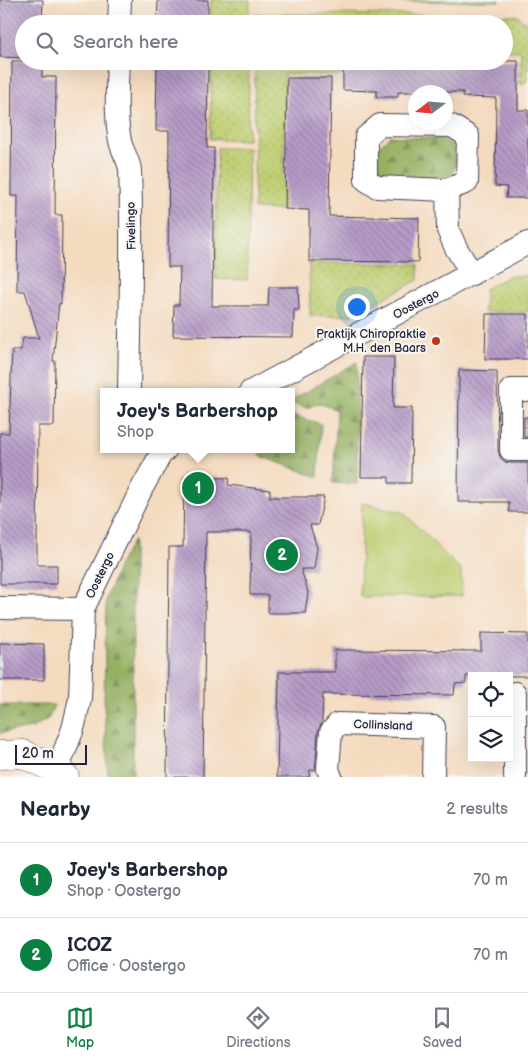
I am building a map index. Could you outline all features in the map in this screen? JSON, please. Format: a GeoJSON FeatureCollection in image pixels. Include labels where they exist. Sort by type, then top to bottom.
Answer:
{"type":"FeatureCollection","features":[{"type":"Feature","properties":{"kind":"street"},"geometry":{"type":"LineString","coordinates":[[119,15],[120,0]]}},
{"type":"Feature","properties":{"kind":"street","name":"Fivelingo"},"geometry":{"type":"LineString","coordinates":[[118,70],[117,116],[120,143],[129,165],[130,186],[132,284],[129,388]]}},
{"type":"Feature","properties":{"kind":"street"},"geometry":{"type":"LineString","coordinates":[[380,125],[452,126],[468,136],[467,182],[447,190],[377,187],[366,180],[366,137],[380,125]]}},
{"type":"Feature","properties":{"kind":"street"},"geometry":{"type":"LineString","coordinates":[[447,190],[448,230],[456,248],[472,274]]}},
{"type":"Feature","properties":{"kind":"street","name":"Oostergo"},"geometry":{"type":"LineString","coordinates":[[258,388],[528,243]]}},
{"type":"Feature","properties":{"kind":"street"},"geometry":{"type":"LineString","coordinates":[[528,390],[512,390],[511,450],[528,450]]}},
{"type":"Feature","properties":{"kind":"street","name":"Oostergo"},"geometry":{"type":"LineString","coordinates":[[52,775],[73,729],[80,699],[83,609],[159,453]]}},
{"type":"Feature","properties":{"kind":"street"},"geometry":{"type":"LineString","coordinates":[[0,608],[83,609]]}},
{"type":"Feature","properties":{"kind":"street"},"geometry":{"type":"LineString","coordinates":[[515,693],[515,777]]}},
{"type":"Feature","properties":{"kind":"street","name":"Collinsland"},"geometry":{"type":"LineString","coordinates":[[331,777],[328,769],[331,732],[338,724],[434,727],[433,777]]}},
{"type":"Feature","properties":{"kind":"street"},"geometry":{"type":"LineString","coordinates":[[0,755],[23,754],[52,775]]}},
{"type":"Feature","properties":{"kind":"green space"},"geometry":{"type":"Polygon","coordinates":[[[211,0],[250,0],[249,15],[211,15],[211,0]]]}},
{"type":"Feature","properties":{"kind":"green space"},"geometry":{"type":"Polygon","coordinates":[[[346,0],[499,0],[499,1],[346,2],[346,0]]]}},
{"type":"Feature","properties":{"kind":"green space"},"geometry":{"type":"Polygon","coordinates":[[[256,14],[517,15],[528,25],[528,80],[521,85],[521,51],[513,51],[513,15],[256,14]]]}},
{"type":"Feature","properties":{"kind":"green space"},"geometry":{"type":"Polygon","coordinates":[[[211,70],[249,70],[248,140],[210,139],[211,70]]]}},
{"type":"Feature","properties":{"kind":"green space"},"geometry":{"type":"Polygon","coordinates":[[[255,70],[341,70],[341,75],[285,74],[283,210],[254,209],[255,70]]]}},
{"type":"Feature","properties":{"kind":"green space"},"geometry":{"type":"Polygon","coordinates":[[[390,136],[443,139],[455,150],[455,168],[448,178],[443,181],[389,180],[377,169],[378,147],[390,136]]]}},
{"type":"Feature","properties":{"kind":"green space"},"geometry":{"type":"Polygon","coordinates":[[[217,148],[249,148],[247,280],[215,279],[217,148]]]}},
{"type":"Feature","properties":{"kind":"green space"},"geometry":{"type":"Polygon","coordinates":[[[309,263],[418,264],[418,280],[352,315],[310,316],[309,263]]]}},
{"type":"Feature","properties":{"kind":"green space"},"geometry":{"type":"Polygon","coordinates":[[[509,276],[528,276],[528,312],[484,312],[485,289],[509,276]]]}},
{"type":"Feature","properties":{"kind":"green space"},"geometry":{"type":"Polygon","coordinates":[[[357,362],[357,484],[333,483],[337,410],[319,403],[307,408],[295,404],[295,398],[357,362]]]}},
{"type":"Feature","properties":{"kind":"green space"},"geometry":{"type":"Polygon","coordinates":[[[295,416],[321,424],[318,477],[263,457],[259,453],[295,453],[295,416]]]}},
{"type":"Feature","properties":{"kind":"green space"},"geometry":{"type":"Polygon","coordinates":[[[362,503],[403,512],[461,570],[462,596],[360,597],[362,503]]]}},
{"type":"Feature","properties":{"kind":"green space"},"geometry":{"type":"Polygon","coordinates":[[[133,540],[133,777],[109,777],[104,704],[106,598],[119,565],[133,540]]]}},
{"type":"Feature","properties":{"kind":"green space"},"geometry":{"type":"Polygon","coordinates":[[[0,705],[54,705],[49,718],[32,728],[0,733],[0,705]]]}},
{"type":"Feature","properties":{"kind":"building"},"geometry":{"type":"Polygon","coordinates":[[[0,0],[43,0],[42,15],[15,15],[15,58],[0,57],[0,0]]]}},
{"type":"Feature","properties":{"kind":"building"},"geometry":{"type":"Polygon","coordinates":[[[158,0],[208,0],[208,15],[157,15],[158,0]]]}},
{"type":"Feature","properties":{"kind":"building"},"geometry":{"type":"Polygon","coordinates":[[[12,61],[15,61],[15,70],[42,70],[42,77],[56,77],[55,215],[62,215],[61,304],[59,303],[53,361],[55,361],[54,426],[38,426],[37,565],[57,565],[57,584],[0,584],[0,433],[9,433],[12,350],[21,350],[23,338],[39,338],[25,291],[17,291],[18,196],[11,196],[12,61]]]}},
{"type":"Feature","properties":{"kind":"building"},"geometry":{"type":"Polygon","coordinates":[[[513,61],[518,61],[518,110],[528,110],[528,198],[506,198],[507,187],[495,186],[496,98],[463,97],[463,92],[453,92],[453,85],[408,85],[408,92],[398,92],[398,97],[376,97],[377,91],[343,90],[343,70],[513,70],[513,61]]]}},
{"type":"Feature","properties":{"kind":"building"},"geometry":{"type":"Polygon","coordinates":[[[157,70],[208,70],[207,148],[214,148],[212,306],[268,306],[269,287],[298,287],[299,310],[294,310],[293,337],[173,336],[174,305],[179,305],[180,267],[168,267],[169,131],[156,131],[157,70]]]}},
{"type":"Feature","properties":{"kind":"building"},"geometry":{"type":"Polygon","coordinates":[[[287,78],[331,78],[329,216],[419,218],[418,262],[309,261],[309,210],[285,209],[287,78]]]}},
{"type":"Feature","properties":{"kind":"building"},"geometry":{"type":"Polygon","coordinates":[[[486,314],[528,314],[528,359],[485,359],[486,314]]]}},
{"type":"Feature","properties":{"kind":"building"},"geometry":{"type":"Polygon","coordinates":[[[363,357],[394,357],[393,408],[412,408],[411,483],[389,483],[389,477],[361,477],[363,357]]]}},
{"type":"Feature","properties":{"kind":"building"},"geometry":{"type":"Polygon","coordinates":[[[459,370],[497,371],[498,450],[500,457],[505,462],[528,463],[528,512],[509,512],[509,502],[458,502],[459,370]]]}},
{"type":"Feature","properties":{"kind":"building"},"geometry":{"type":"Polygon","coordinates":[[[524,417],[528,417],[528,437],[524,437],[524,417]]]}},
{"type":"Feature","properties":{"kind":"building"},"geometry":{"type":"Polygon","coordinates":[[[184,477],[229,478],[228,485],[270,490],[270,497],[324,497],[318,525],[310,525],[317,548],[314,569],[301,569],[308,592],[305,613],[268,613],[268,595],[250,595],[251,532],[206,532],[203,777],[167,777],[169,547],[183,547],[184,477]]]}},
{"type":"Feature","properties":{"kind":"building"},"geometry":{"type":"Polygon","coordinates":[[[481,633],[528,634],[528,676],[513,676],[513,672],[468,672],[466,683],[455,684],[454,695],[323,694],[322,722],[318,731],[315,770],[310,770],[309,777],[277,777],[279,672],[335,672],[335,650],[481,651],[481,633]]]}},
{"type":"Feature","properties":{"kind":"building"},"geometry":{"type":"Polygon","coordinates":[[[0,643],[44,644],[44,680],[0,680],[0,643]]]}},
{"type":"Feature","properties":{"kind":"place","name":"Praktijk Chiropraktie M.H. den Baars"},"geometry":{"type":"Point","coordinates":[436,341]}},
{"type":"Feature","properties":{"kind":"place","name":"Joey's Barbershop"},"geometry":{"type":"Point","coordinates":[198,488]}},
{"type":"Feature","properties":{"kind":"place","name":"ICOZ"},"geometry":{"type":"Point","coordinates":[282,555]}}]}
